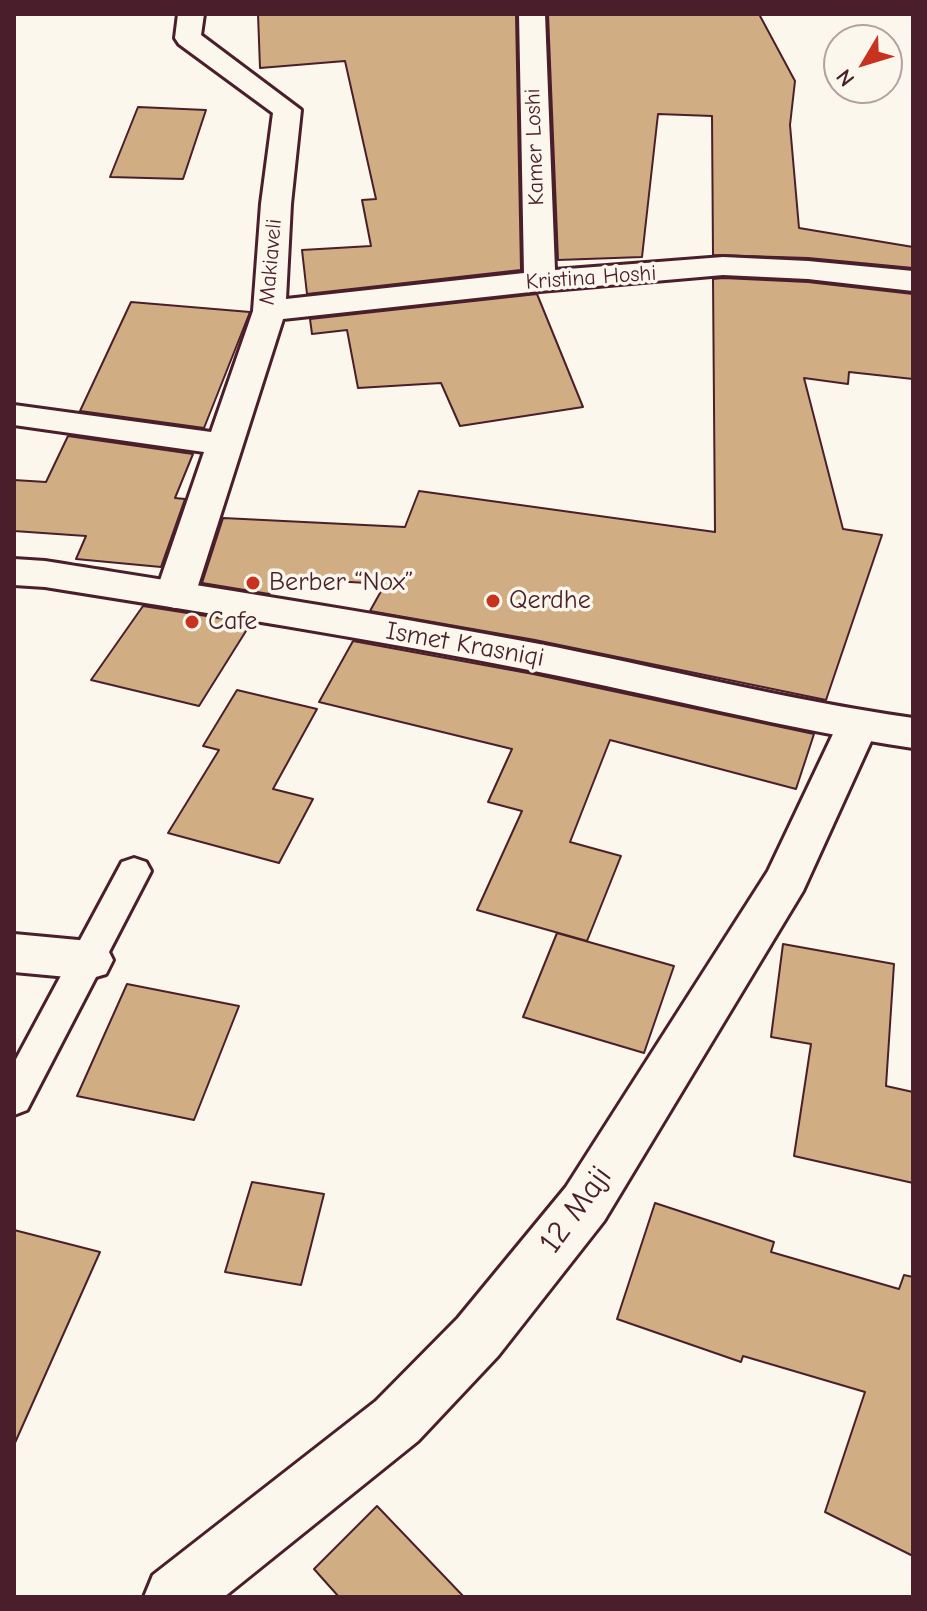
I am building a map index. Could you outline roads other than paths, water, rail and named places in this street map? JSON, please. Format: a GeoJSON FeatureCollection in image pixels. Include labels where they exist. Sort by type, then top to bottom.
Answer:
{"type":"FeatureCollection","features":[{"type":"Feature","properties":{"kind":"street","name":"Makiaveli"},"geometry":{"type":"LineString","coordinates":[[175,595],[269,311],[276,204],[287,110],[188,38],[191,14]]}},
{"type":"Feature","properties":{"kind":"street","name":"Kamer Loshi"},"geometry":{"type":"LineString","coordinates":[[532,14],[540,281]]}},
{"type":"Feature","properties":{"kind":"street","name":"Kristina Hoshi"},"geometry":{"type":"LineString","coordinates":[[269,311],[540,281],[723,266],[823,271],[913,281]]}},
{"type":"Feature","properties":{"kind":"street"},"geometry":{"type":"LineString","coordinates":[[14,415],[223,444]]}},
{"type":"Feature","properties":{"kind":"street","name":"Ismet Krasniqi"},"geometry":{"type":"LineString","coordinates":[[14,572],[175,595],[533,657],[857,726],[913,733]]}},
{"type":"Feature","properties":{"kind":"street","name":"12 Maji"},"geometry":{"type":"LineString","coordinates":[[175,1597],[397,1421],[478,1337],[585,1204],[682,1053],[787,879],[857,726]]}},
{"type":"Feature","properties":{"kind":"street"},"geometry":{"type":"LineString","coordinates":[[14,953],[89,960]]}},
{"type":"Feature","properties":{"kind":"lane"},"geometry":{"type":"LineString","coordinates":[[14,1099],[134,871]]}},
{"type":"Feature","properties":{"kind":"place","name":"Berber “Nox”"},"geometry":{"type":"Point","coordinates":[253,583]}},
{"type":"Feature","properties":{"kind":"place","name":"Qerdhe"},"geometry":{"type":"Point","coordinates":[493,601]}},
{"type":"Feature","properties":{"kind":"place","name":"Cafe"},"geometry":{"type":"Point","coordinates":[192,622]}}]}
